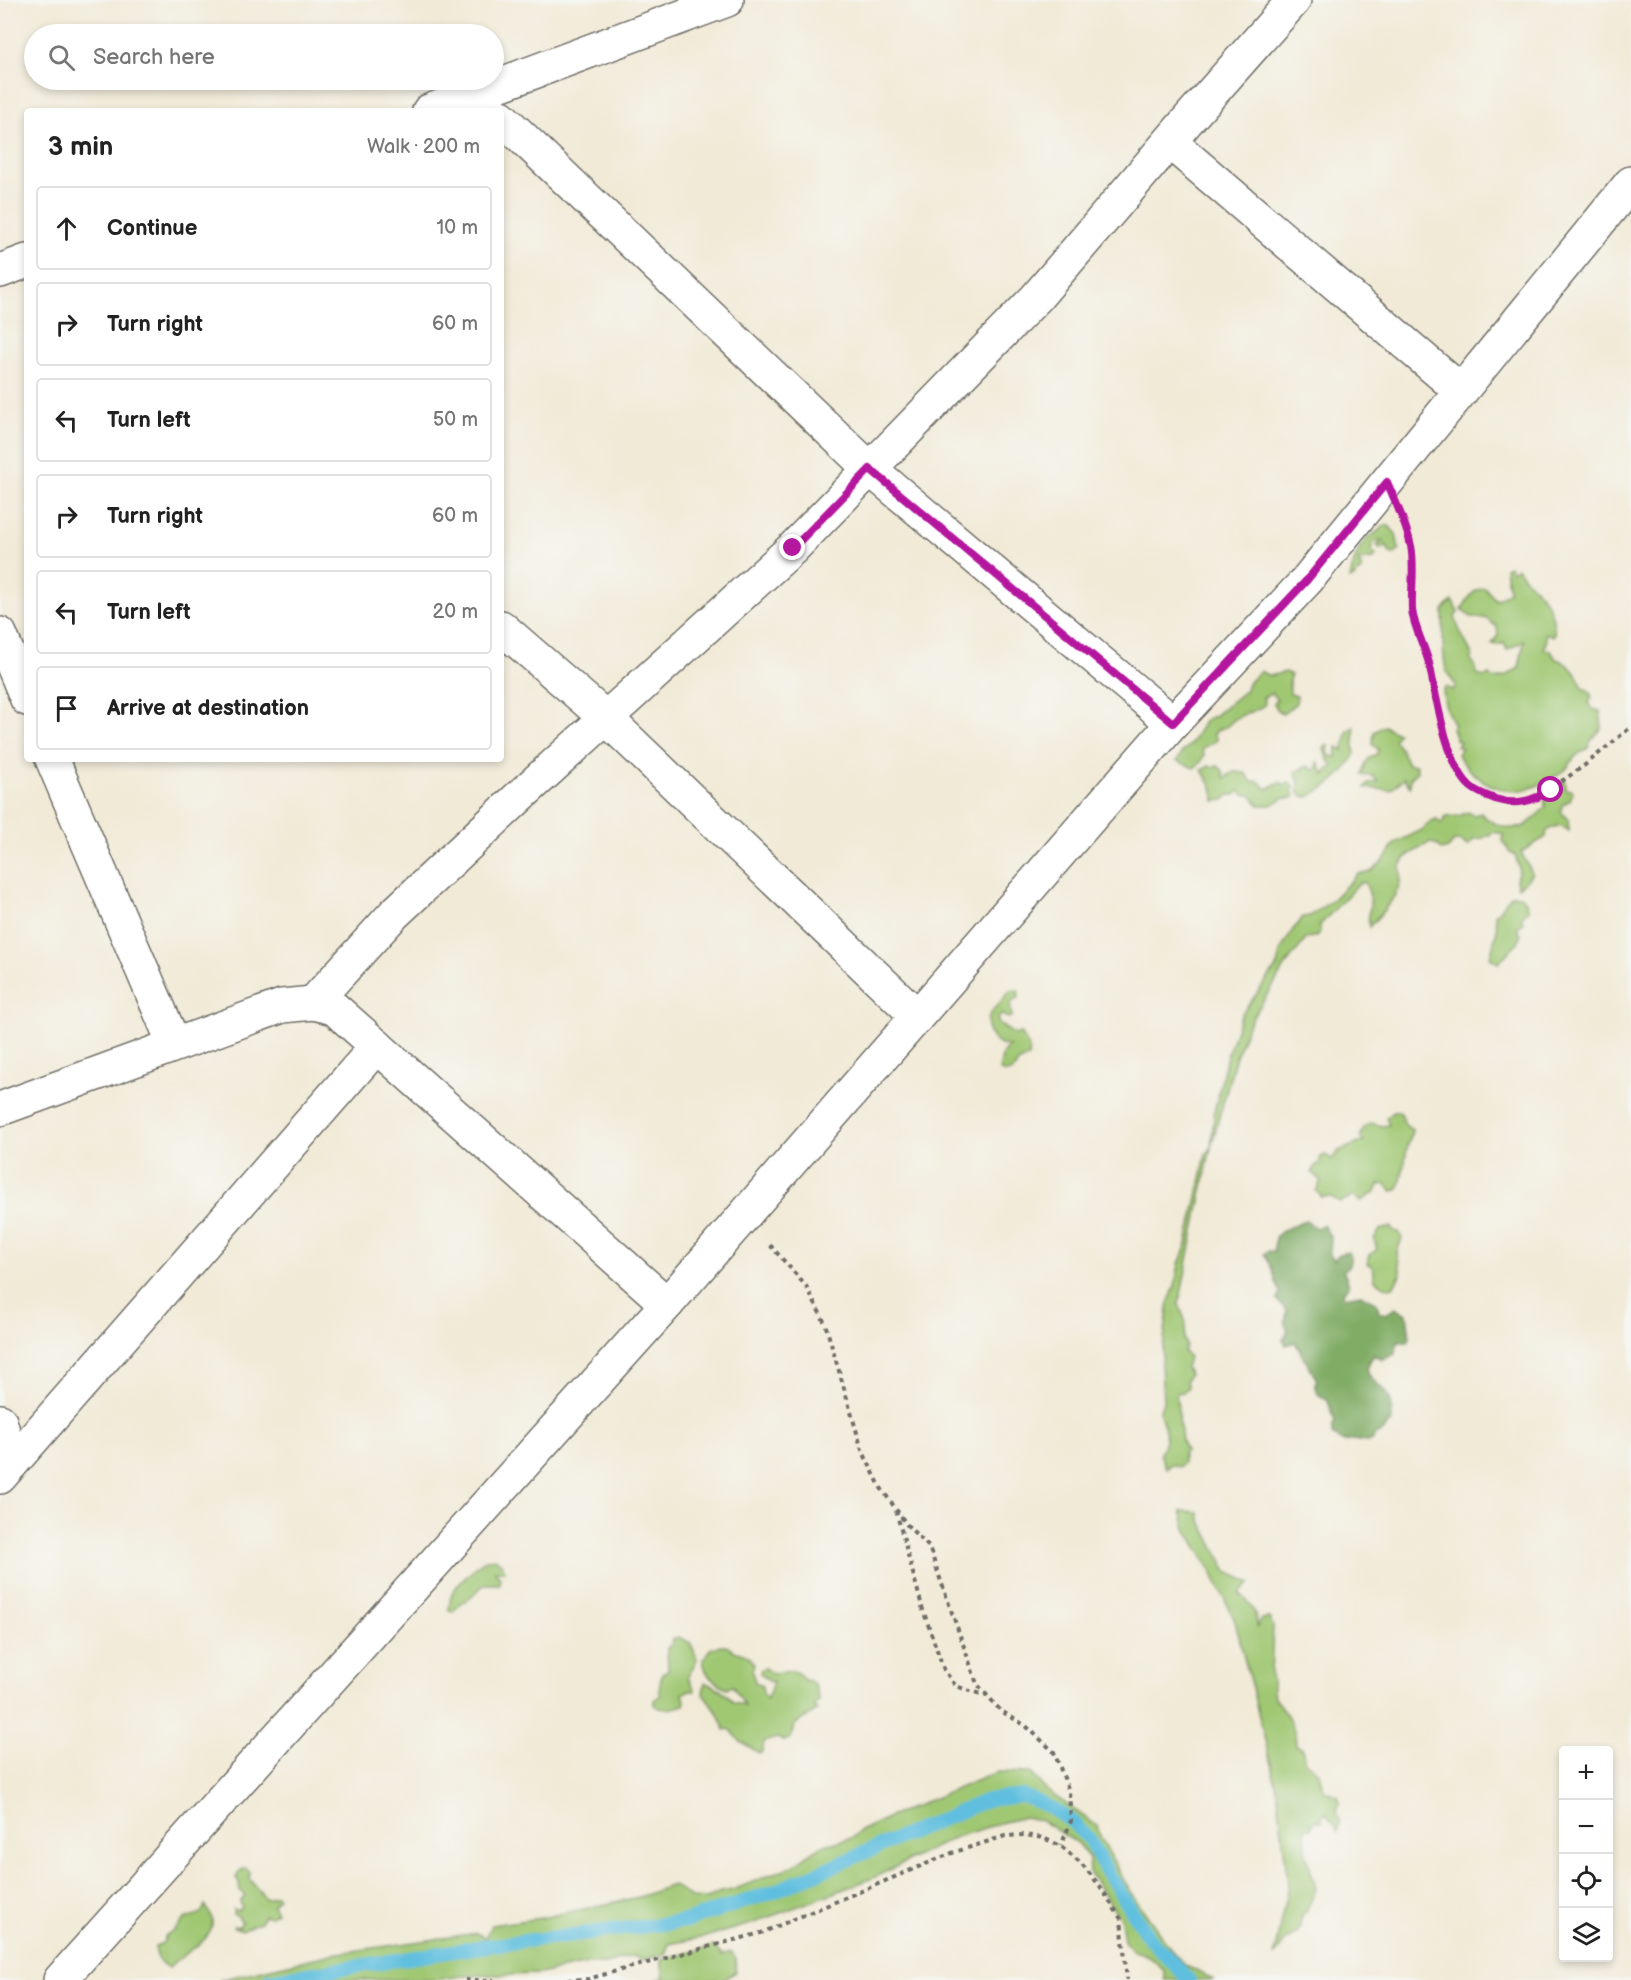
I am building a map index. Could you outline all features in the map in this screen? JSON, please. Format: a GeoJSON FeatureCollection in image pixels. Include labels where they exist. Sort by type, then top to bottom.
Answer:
{"type":"FeatureCollection","features":[{"type":"Feature","properties":{"kind":"street"},"geometry":{"type":"LineString","coordinates":[[448,108],[486,102],[727,0]]}},
{"type":"Feature","properties":{"kind":"street"},"geometry":{"type":"LineString","coordinates":[[313,1003],[394,914],[793,548],[1036,298],[1294,0]]}},
{"type":"Feature","properties":{"kind":"street"},"geometry":{"type":"LineString","coordinates":[[504,120],[870,469],[1173,723]]}},
{"type":"Feature","properties":{"kind":"street"},"geometry":{"type":"LineString","coordinates":[[1170,141],[1461,391]]}},
{"type":"Feature","properties":{"kind":"street"},"geometry":{"type":"LineString","coordinates":[[60,1980],[667,1304],[1173,723],[1307,580],[1631,183]]}},
{"type":"Feature","properties":{"kind":"street"},"geometry":{"type":"LineString","coordinates":[[0,271],[24,262]]}},
{"type":"Feature","properties":{"kind":"street"},"geometry":{"type":"LineString","coordinates":[[504,630],[606,718],[917,1016]]}},
{"type":"Feature","properties":{"kind":"street"},"geometry":{"type":"LineString","coordinates":[[0,634],[24,692]]}},
{"type":"Feature","properties":{"kind":"street"},"geometry":{"type":"LineString","coordinates":[[53,762],[174,1044]]}},
{"type":"Feature","properties":{"kind":"street"},"geometry":{"type":"LineString","coordinates":[[0,1109],[282,1006],[313,1003],[334,1008],[667,1304]]}},
{"type":"Feature","properties":{"kind":"street"},"geometry":{"type":"LineString","coordinates":[[6,1470],[377,1046]]}},
{"type":"Feature","properties":{"kind":"street"},"geometry":{"type":"LineString","coordinates":[[0,1421],[6,1470]]}},
{"type":"Feature","properties":{"kind":"path"},"geometry":{"type":"LineString","coordinates":[[1387,482],[1404,519],[1412,549],[1413,613],[1430,665],[1434,697],[1459,772],[1470,786],[1487,796],[1506,802],[1536,799],[1585,765],[1631,727]]}},
{"type":"Feature","properties":{"kind":"path"},"geometry":{"type":"LineString","coordinates":[[746,1213],[766,1241],[806,1286],[825,1323],[862,1450],[881,1488],[894,1507],[907,1525],[929,1547],[977,1684],[1001,1711],[1026,1726],[1054,1752],[1070,1791],[1071,1821],[1061,1846]]}},
{"type":"Feature","properties":{"kind":"path"},"geometry":{"type":"LineString","coordinates":[[894,1507],[923,1610],[945,1670],[955,1685],[987,1695]]}},
{"type":"Feature","properties":{"kind":"path"},"geometry":{"type":"LineString","coordinates":[[567,1980],[613,1972],[761,1933],[952,1853],[1005,1836],[1043,1838],[1061,1846],[1090,1874],[1121,1919],[1127,1980]]}},
{"type":"Feature","properties":{"kind":"path"},"geometry":{"type":"LineString","coordinates":[[613,1972],[615,1980]]}},
{"type":"Feature","properties":{"kind":"path"},"geometry":{"type":"LineString","coordinates":[[465,1980],[494,1980]]}},
{"type":"Feature","properties":{"kind":"green space"},"geometry":{"type":"Polygon","coordinates":[[[1384,525],[1389,526],[1396,534],[1399,550],[1395,554],[1390,553],[1386,545],[1381,549],[1377,545],[1384,540],[1376,541],[1373,543],[1372,552],[1376,554],[1375,558],[1358,561],[1361,564],[1361,570],[1350,579],[1355,559],[1362,545],[1384,525]]]}},
{"type":"Feature","properties":{"kind":"green space"},"geometry":{"type":"Polygon","coordinates":[[[1509,566],[1513,571],[1517,568],[1545,600],[1552,617],[1554,636],[1545,633],[1544,649],[1550,650],[1556,659],[1569,666],[1583,688],[1588,690],[1592,697],[1589,702],[1592,709],[1600,711],[1602,727],[1587,749],[1576,756],[1564,771],[1535,787],[1522,790],[1497,788],[1486,783],[1475,775],[1457,754],[1462,748],[1457,746],[1460,742],[1456,739],[1452,728],[1454,724],[1446,708],[1443,690],[1446,687],[1452,690],[1456,686],[1446,668],[1444,652],[1443,610],[1452,601],[1459,612],[1455,616],[1456,621],[1473,657],[1470,659],[1475,665],[1477,675],[1485,677],[1490,675],[1494,679],[1504,677],[1519,668],[1524,641],[1507,650],[1504,643],[1492,644],[1498,635],[1497,627],[1485,618],[1471,617],[1462,609],[1477,590],[1485,588],[1496,600],[1509,592],[1505,568],[1509,566]]]}},
{"type":"Feature","properties":{"kind":"green space"},"geometry":{"type":"Polygon","coordinates":[[[1260,671],[1269,676],[1286,672],[1291,675],[1290,694],[1297,696],[1296,703],[1283,714],[1277,710],[1274,704],[1277,699],[1272,693],[1263,698],[1265,704],[1262,707],[1219,729],[1214,734],[1217,740],[1202,749],[1204,755],[1201,762],[1194,768],[1177,761],[1191,744],[1205,720],[1214,716],[1245,691],[1249,682],[1260,671]]]}},
{"type":"Feature","properties":{"kind":"green space"},"geometry":{"type":"Polygon","coordinates":[[[1384,726],[1398,733],[1394,740],[1408,764],[1416,765],[1417,772],[1411,777],[1410,787],[1404,778],[1391,790],[1365,788],[1369,783],[1378,782],[1373,776],[1362,775],[1366,762],[1377,754],[1378,749],[1373,745],[1374,732],[1384,726]]]}},
{"type":"Feature","properties":{"kind":"green space"},"geometry":{"type":"Polygon","coordinates":[[[1354,727],[1355,753],[1347,767],[1321,790],[1307,797],[1300,795],[1295,772],[1308,766],[1313,770],[1318,767],[1317,761],[1325,775],[1327,770],[1332,768],[1332,764],[1324,749],[1329,746],[1330,756],[1337,757],[1337,747],[1343,750],[1348,730],[1354,727]]]}},
{"type":"Feature","properties":{"kind":"green space"},"geometry":{"type":"Polygon","coordinates":[[[1217,765],[1223,771],[1224,778],[1234,772],[1245,773],[1252,782],[1258,781],[1267,789],[1280,782],[1284,785],[1289,782],[1294,787],[1292,792],[1295,795],[1293,798],[1284,798],[1271,805],[1259,805],[1251,795],[1245,795],[1239,791],[1224,800],[1215,801],[1212,787],[1202,770],[1217,765]]]}},
{"type":"Feature","properties":{"kind":"green space"},"geometry":{"type":"Polygon","coordinates":[[[1565,778],[1566,789],[1573,791],[1570,800],[1562,805],[1561,812],[1568,819],[1569,831],[1560,825],[1547,830],[1546,837],[1521,852],[1532,873],[1518,887],[1516,880],[1519,868],[1515,855],[1509,851],[1502,840],[1503,834],[1494,832],[1483,838],[1474,839],[1468,846],[1460,841],[1454,841],[1448,848],[1441,850],[1430,842],[1407,856],[1400,867],[1401,876],[1397,892],[1369,927],[1370,897],[1365,883],[1359,883],[1320,925],[1320,932],[1317,936],[1307,938],[1290,959],[1249,1023],[1236,1056],[1211,1147],[1215,1108],[1227,1056],[1241,1015],[1277,966],[1280,952],[1303,917],[1310,916],[1331,901],[1358,874],[1371,871],[1384,860],[1395,843],[1422,830],[1431,821],[1437,819],[1441,824],[1446,817],[1459,816],[1468,812],[1474,815],[1481,813],[1490,821],[1508,828],[1521,827],[1529,823],[1545,808],[1545,794],[1565,778]]]}},
{"type":"Feature","properties":{"kind":"green space"},"geometry":{"type":"Polygon","coordinates":[[[1511,895],[1520,895],[1529,910],[1522,916],[1523,923],[1517,928],[1521,935],[1518,942],[1498,963],[1490,958],[1497,929],[1495,915],[1511,895]]]}},
{"type":"Feature","properties":{"kind":"green space"},"geometry":{"type":"Polygon","coordinates":[[[1018,990],[1019,997],[1010,1004],[1012,1016],[998,1017],[998,1023],[1015,1035],[1020,1033],[1029,1047],[1029,1057],[1018,1063],[1013,1071],[1005,1073],[999,1070],[1003,1054],[1010,1046],[1001,1045],[994,1040],[988,1031],[988,1019],[1010,991],[1018,990]]]}},
{"type":"Feature","properties":{"kind":"green space"},"geometry":{"type":"Polygon","coordinates":[[[1395,1111],[1401,1113],[1405,1125],[1412,1130],[1398,1190],[1392,1191],[1386,1184],[1379,1185],[1376,1192],[1361,1201],[1354,1196],[1340,1202],[1331,1197],[1322,1197],[1316,1191],[1321,1181],[1312,1173],[1315,1166],[1320,1163],[1320,1157],[1326,1155],[1332,1159],[1339,1151],[1364,1141],[1360,1137],[1364,1128],[1371,1123],[1389,1125],[1386,1118],[1395,1111]]]}},
{"type":"Feature","properties":{"kind":"green space"},"geometry":{"type":"Polygon","coordinates":[[[1211,1147],[1179,1304],[1186,1323],[1184,1352],[1189,1357],[1186,1367],[1189,1374],[1186,1381],[1188,1387],[1183,1392],[1176,1393],[1182,1441],[1186,1451],[1183,1453],[1183,1463],[1179,1467],[1171,1464],[1166,1469],[1160,1454],[1166,1433],[1159,1412],[1163,1402],[1161,1363],[1169,1301],[1187,1244],[1206,1154],[1211,1147]]]}},
{"type":"Feature","properties":{"kind":"green space"},"geometry":{"type":"Polygon","coordinates":[[[1306,1221],[1316,1228],[1323,1225],[1331,1238],[1330,1255],[1334,1260],[1339,1254],[1349,1252],[1350,1263],[1343,1272],[1349,1286],[1343,1292],[1344,1297],[1361,1294],[1377,1303],[1379,1312],[1386,1314],[1395,1308],[1407,1314],[1410,1338],[1408,1342],[1398,1342],[1395,1354],[1383,1360],[1374,1355],[1367,1368],[1370,1377],[1383,1389],[1390,1400],[1392,1422],[1384,1431],[1374,1435],[1373,1440],[1367,1442],[1354,1440],[1344,1442],[1332,1435],[1335,1422],[1328,1401],[1318,1394],[1315,1383],[1317,1380],[1295,1342],[1286,1345],[1283,1340],[1288,1330],[1285,1324],[1287,1311],[1277,1300],[1280,1292],[1264,1254],[1268,1251],[1274,1252],[1275,1237],[1289,1227],[1306,1221]]]}},
{"type":"Feature","properties":{"kind":"green space"},"geometry":{"type":"Polygon","coordinates":[[[1391,1227],[1394,1231],[1399,1232],[1402,1238],[1397,1252],[1401,1274],[1393,1287],[1388,1288],[1375,1280],[1373,1266],[1367,1264],[1370,1255],[1377,1249],[1374,1239],[1380,1230],[1391,1227]]]}},
{"type":"Feature","properties":{"kind":"green space"},"geometry":{"type":"Polygon","coordinates":[[[1181,1511],[1199,1512],[1200,1519],[1227,1572],[1251,1583],[1239,1594],[1252,1608],[1257,1627],[1261,1619],[1269,1618],[1273,1626],[1271,1674],[1274,1698],[1287,1715],[1295,1733],[1296,1746],[1302,1749],[1305,1760],[1319,1773],[1324,1791],[1337,1795],[1339,1802],[1337,1814],[1340,1820],[1337,1833],[1335,1825],[1326,1814],[1321,1816],[1322,1822],[1315,1820],[1311,1828],[1305,1829],[1306,1853],[1316,1889],[1302,1916],[1298,1932],[1285,1942],[1274,1956],[1288,1884],[1277,1788],[1235,1621],[1211,1570],[1186,1529],[1181,1511]]]}},
{"type":"Feature","properties":{"kind":"green space"},"geometry":{"type":"Polygon","coordinates":[[[495,1558],[502,1564],[505,1571],[495,1571],[500,1578],[500,1584],[484,1584],[453,1612],[449,1611],[451,1598],[458,1585],[482,1562],[495,1558]]]}},
{"type":"Feature","properties":{"kind":"green space"},"geometry":{"type":"Polygon","coordinates":[[[678,1637],[691,1643],[697,1659],[688,1677],[695,1691],[683,1694],[684,1705],[669,1709],[661,1708],[654,1705],[654,1700],[661,1695],[659,1690],[662,1673],[668,1670],[667,1648],[672,1644],[673,1639],[678,1637]]]}},
{"type":"Feature","properties":{"kind":"green space"},"geometry":{"type":"Polygon","coordinates":[[[720,1645],[751,1659],[754,1665],[752,1671],[755,1682],[762,1686],[763,1694],[767,1699],[773,1682],[760,1673],[761,1669],[765,1668],[772,1674],[794,1671],[804,1680],[810,1681],[814,1685],[819,1701],[814,1705],[817,1711],[794,1725],[791,1738],[784,1741],[777,1738],[764,1742],[762,1752],[759,1753],[740,1741],[730,1729],[725,1730],[717,1712],[703,1693],[705,1683],[721,1690],[733,1702],[745,1706],[733,1686],[727,1688],[718,1683],[706,1671],[703,1661],[710,1649],[720,1645]]]}},
{"type":"Feature","properties":{"kind":"green space"},"geometry":{"type":"Polygon","coordinates":[[[997,1772],[1031,1773],[1045,1789],[1097,1826],[1100,1836],[1131,1893],[1173,1952],[1186,1966],[1214,1980],[1165,1980],[1165,1972],[1154,1961],[1133,1951],[1124,1941],[1121,1919],[1090,1874],[1089,1858],[1077,1843],[1042,1821],[1025,1817],[956,1837],[873,1878],[751,1924],[669,1944],[665,1954],[643,1960],[633,1956],[606,1964],[588,1964],[539,1974],[463,1976],[434,1980],[219,1980],[332,1954],[477,1933],[485,1938],[491,1925],[541,1918],[639,1897],[673,1885],[691,1898],[706,1899],[792,1866],[821,1846],[852,1838],[860,1831],[892,1816],[997,1772]]]}},
{"type":"Feature","properties":{"kind":"green space"},"geometry":{"type":"Polygon","coordinates":[[[245,1868],[250,1872],[249,1879],[266,1899],[276,1895],[278,1899],[273,1904],[276,1912],[270,1917],[264,1915],[260,1922],[242,1930],[233,1926],[239,1926],[242,1922],[238,1916],[233,1914],[234,1909],[238,1911],[242,1907],[240,1902],[245,1896],[240,1891],[236,1878],[245,1868]]]}},
{"type":"Feature","properties":{"kind":"green space"},"geometry":{"type":"Polygon","coordinates":[[[205,1905],[211,1916],[212,1926],[209,1934],[169,1968],[159,1959],[155,1946],[163,1943],[166,1935],[175,1930],[185,1919],[202,1913],[205,1905]]]}},
{"type":"Feature","properties":{"kind":"green space"},"geometry":{"type":"Polygon","coordinates":[[[713,1946],[722,1955],[732,1952],[736,1972],[722,1980],[656,1980],[664,1978],[661,1960],[713,1946]]]}},
{"type":"Feature","properties":{"kind":"waterway"},"geometry":{"type":"LineString","coordinates":[[269,1980],[493,1945],[686,1921],[773,1892],[987,1800],[1023,1796],[1047,1806],[1071,1821],[1089,1839],[1149,1938],[1189,1980]]}},
{"type":"Feature","properties":{"kind":"route"},"geometry":{"type":"LineString","coordinates":[[793,548],[870,469],[1173,723],[1307,580],[1387,482],[1404,519],[1412,549],[1413,613],[1430,665],[1434,697],[1459,772],[1470,786],[1487,796],[1506,802],[1536,799],[1551,790]]}}]}
